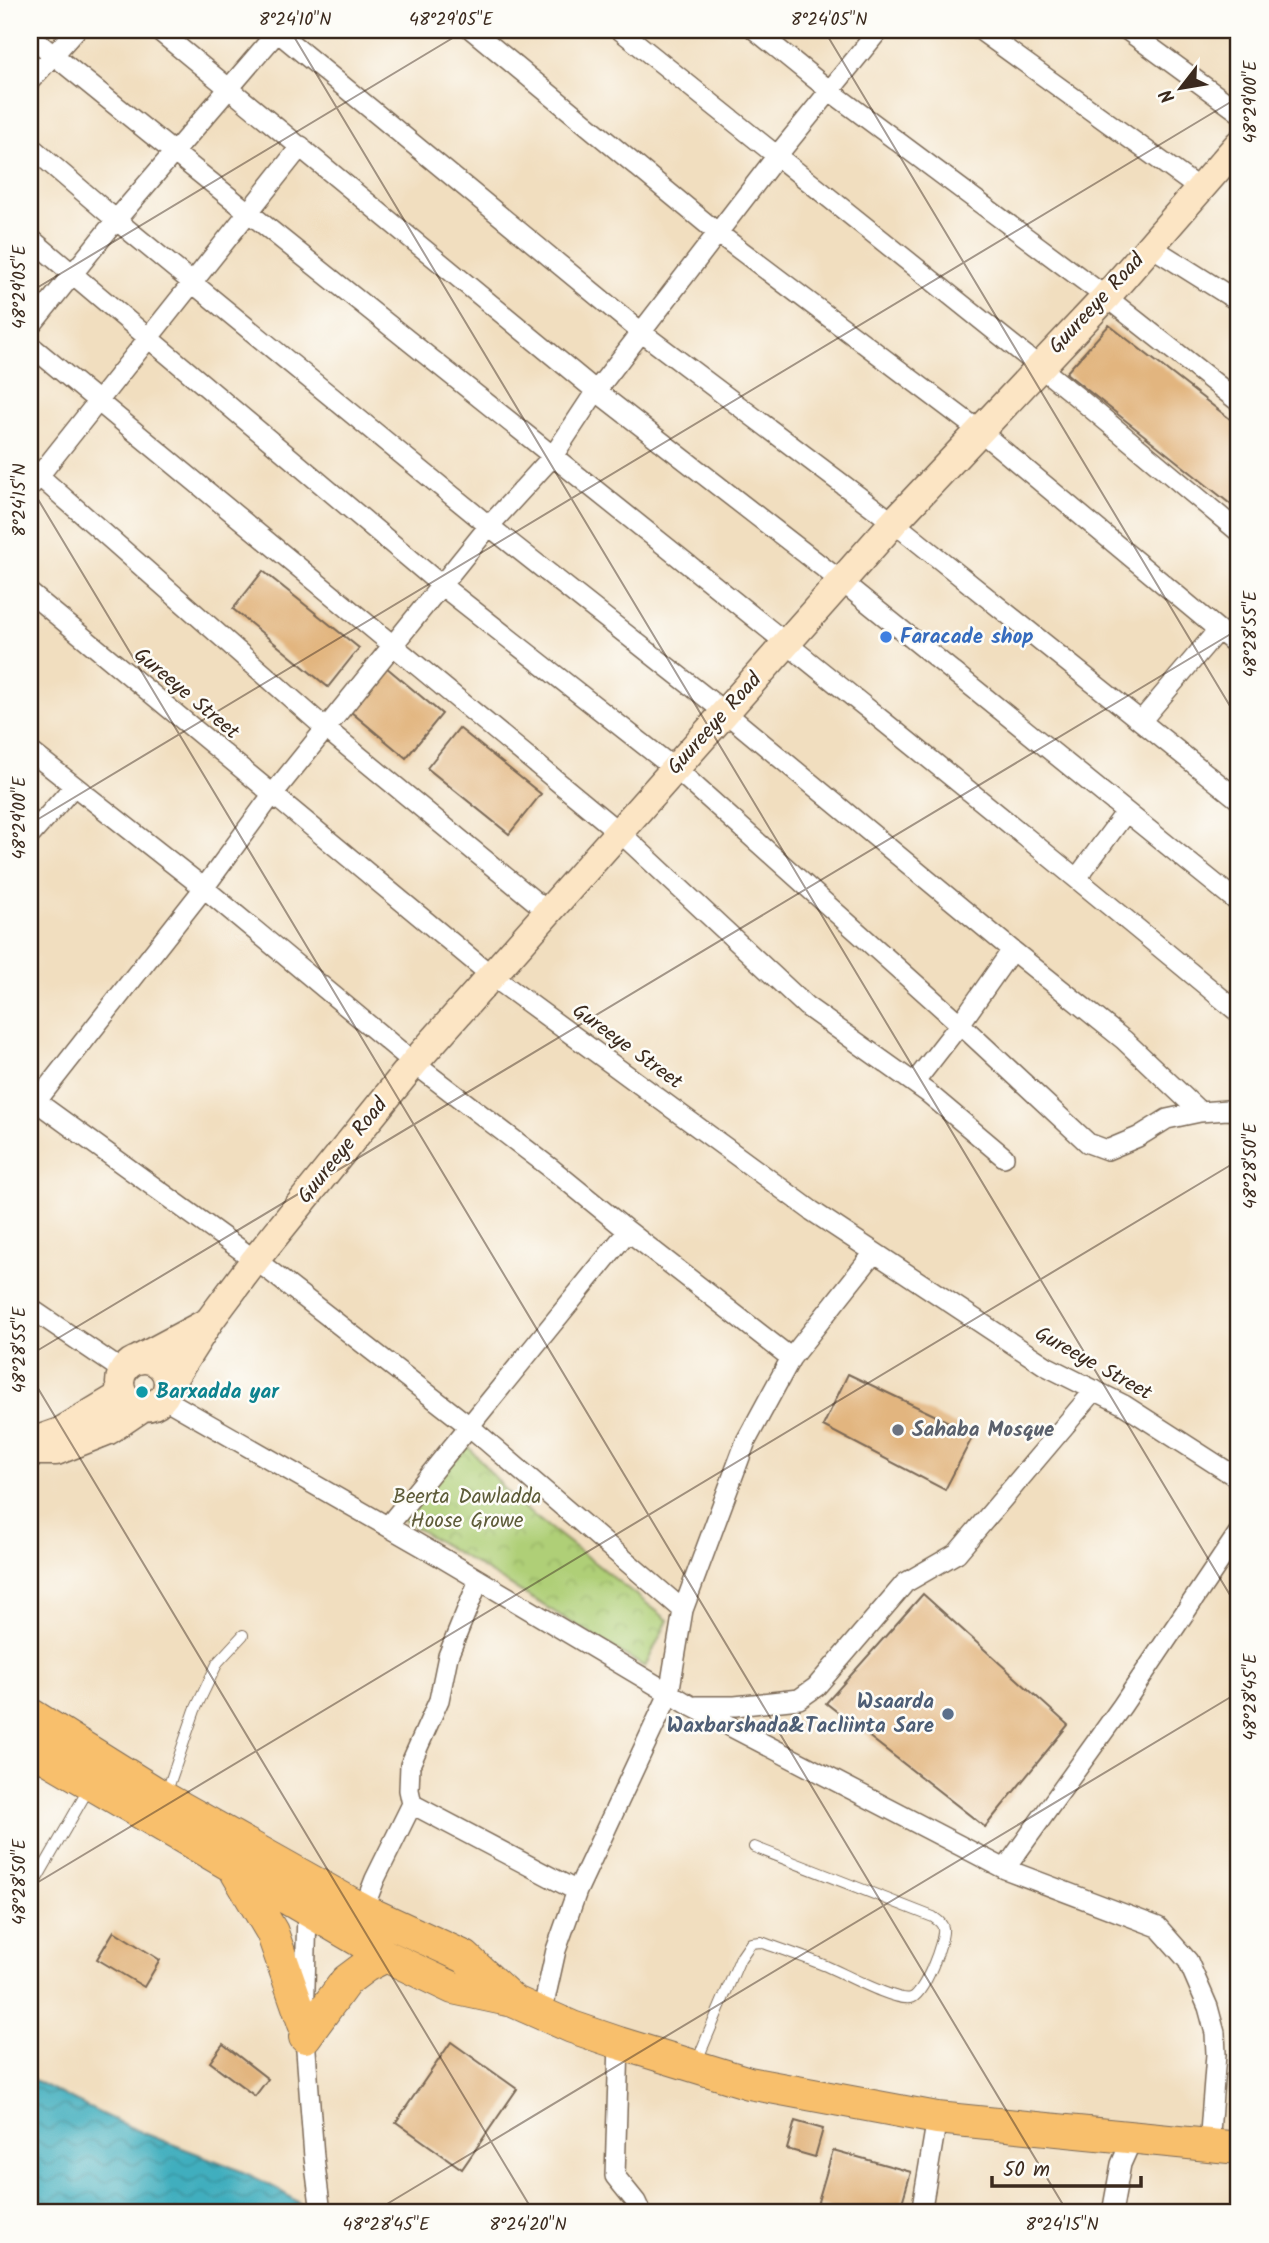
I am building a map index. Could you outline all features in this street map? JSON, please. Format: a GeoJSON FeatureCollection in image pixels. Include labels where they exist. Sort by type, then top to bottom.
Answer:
{"type":"FeatureCollection","features":[{"type":"Feature","properties":{"kind":"main road"},"geometry":{"type":"LineString","coordinates":[[30,1714],[164,1798],[313,1898],[386,1956],[453,1988],[513,2001],[572,2027],[749,2083],[937,2118],[1224,2147]]}},
{"type":"Feature","properties":{"kind":"main road"},"geometry":{"type":"LineString","coordinates":[[30,1748],[235,1869],[313,1898],[363,1910],[465,1957],[513,2001]]}},
{"type":"Feature","properties":{"kind":"main road"},"geometry":{"type":"LineString","coordinates":[[235,1869],[272,1932],[304,2030]]}},
{"type":"Feature","properties":{"kind":"main road"},"geometry":{"type":"LineString","coordinates":[[304,2030],[346,1981],[366,1966],[386,1956]]}},
{"type":"Feature","properties":{"kind":"street"},"geometry":{"type":"LineString","coordinates":[[30,82],[76,30]]}},
{"type":"Feature","properties":{"kind":"street"},"geometry":{"type":"LineString","coordinates":[[158,30],[596,391],[841,582],[1239,903]]}},
{"type":"Feature","properties":{"kind":"street"},"geometry":{"type":"LineString","coordinates":[[30,327],[116,220],[277,30],[641,332],[893,523],[1239,800]]}},
{"type":"Feature","properties":{"kind":"street"},"geometry":{"type":"LineString","coordinates":[[472,30],[719,234],[981,432],[1239,647]]}},
{"type":"Feature","properties":{"kind":"street"},"geometry":{"type":"LineString","coordinates":[[620,30],[1039,367],[1239,532]]}},
{"type":"Feature","properties":{"kind":"street"},"geometry":{"type":"LineString","coordinates":[[755,30],[830,90],[1106,297],[1239,402]]}},
{"type":"Feature","properties":{"kind":"street"},"geometry":{"type":"LineString","coordinates":[[682,1610],[469,1426],[255,1260],[33,1100],[204,888],[272,795],[391,645],[489,526],[553,456],[596,391],[641,332],[878,30]]}},
{"type":"Feature","properties":{"kind":"street"},"geometry":{"type":"LineString","coordinates":[[981,30],[1201,190]]}},
{"type":"Feature","properties":{"kind":"street"},"geometry":{"type":"LineString","coordinates":[[1127,30],[1239,112]]}},
{"type":"Feature","properties":{"kind":"street"},"geometry":{"type":"LineString","coordinates":[[30,36],[787,643],[1239,1013]]}},
{"type":"Feature","properties":{"kind":"street","name":"Guureeye Road"},"geometry":{"type":"LineString","coordinates":[[143,1386],[210,1320],[414,1063],[893,523],[1106,297],[1239,144]]}},
{"type":"Feature","properties":{"kind":"street"},"geometry":{"type":"LineString","coordinates":[[30,146],[116,220],[489,526],[725,713],[1124,1040],[1200,1112]]}},
{"type":"Feature","properties":{"kind":"street"},"geometry":{"type":"LineString","coordinates":[[301,146],[33,477],[325,728],[548,912]]}},
{"type":"Feature","properties":{"kind":"street"},"geometry":{"type":"LineString","coordinates":[[30,238],[441,585],[675,769],[960,1024],[1088,1143],[1107,1150],[1138,1137],[1167,1119],[1200,1112],[1239,1112]]}},
{"type":"Feature","properties":{"kind":"street"},"geometry":{"type":"LineString","coordinates":[[1150,246],[1239,302]]}},
{"type":"Feature","properties":{"kind":"street"},"geometry":{"type":"LineString","coordinates":[[30,345],[619,832],[806,1006],[914,1083],[1004,1157]]}},
{"type":"Feature","properties":{"kind":"street","name":"Gureeye Street"},"geometry":{"type":"LineString","coordinates":[[30,593],[492,976],[812,1211],[1046,1366],[1124,1405],[1239,1479]]}},
{"type":"Feature","properties":{"kind":"street"},"geometry":{"type":"LineString","coordinates":[[1141,721],[1218,630]]}},
{"type":"Feature","properties":{"kind":"street"},"geometry":{"type":"LineString","coordinates":[[30,751],[204,888],[414,1063],[791,1358]]}},
{"type":"Feature","properties":{"kind":"street"},"geometry":{"type":"LineString","coordinates":[[30,836],[74,786]]}},
{"type":"Feature","properties":{"kind":"street"},"geometry":{"type":"LineString","coordinates":[[1077,878],[1126,812]]}},
{"type":"Feature","properties":{"kind":"street"},"geometry":{"type":"LineString","coordinates":[[914,1083],[1012,950]]}},
{"type":"Feature","properties":{"kind":"street"},"geometry":{"type":"LineString","coordinates":[[388,1526],[628,1231]]}},
{"type":"Feature","properties":{"kind":"street"},"geometry":{"type":"LineString","coordinates":[[542,2013],[556,1951],[577,1891],[669,1694],[682,1610],[746,1441],[791,1358],[874,1253]]}},
{"type":"Feature","properties":{"kind":"street"},"geometry":{"type":"LineString","coordinates":[[30,1308],[143,1386],[388,1526],[669,1694],[1005,1869],[1158,1927],[1188,1961],[1208,2007],[1215,2033],[1224,2147]]}},
{"type":"Feature","properties":{"kind":"street"},"geometry":{"type":"LineString","coordinates":[[30,1451],[56,1451],[109,1430],[143,1386],[210,1320]]}},
{"type":"Feature","properties":{"kind":"street"},"geometry":{"type":"LineString","coordinates":[[30,1443],[60,1432],[143,1386]]}},
{"type":"Feature","properties":{"kind":"street"},"geometry":{"type":"LineString","coordinates":[[691,1706],[735,1706],[799,1699],[816,1687],[905,1583],[957,1553],[1095,1390]]}},
{"type":"Feature","properties":{"kind":"street"},"geometry":{"type":"LineString","coordinates":[[1005,1869],[1122,1706],[1239,1532]]}},
{"type":"Feature","properties":{"kind":"street"},"geometry":{"type":"LineString","coordinates":[[363,1910],[412,1804],[409,1790],[410,1765],[439,1700],[448,1656],[479,1580]]}},
{"type":"Feature","properties":{"kind":"street"},"geometry":{"type":"LineString","coordinates":[[412,1804],[577,1891]]}},
{"type":"Feature","properties":{"kind":"street"},"geometry":{"type":"LineString","coordinates":[[313,1898],[304,2030],[320,2208]]}},
{"type":"Feature","properties":{"kind":"street"},"geometry":{"type":"LineString","coordinates":[[619,2043],[615,2176],[636,2202],[641,2213]]}},
{"type":"Feature","properties":{"kind":"street"},"geometry":{"type":"LineString","coordinates":[[921,2213],[937,2118]]}},
{"type":"Feature","properties":{"kind":"street"},"geometry":{"type":"LineString","coordinates":[[1112,2213],[1121,2164],[1133,2137]]}},
{"type":"Feature","properties":{"kind":"lane"},"geometry":{"type":"LineString","coordinates":[[164,1798],[201,1698],[218,1662],[243,1635]]}},
{"type":"Feature","properties":{"kind":"lane"},"geometry":{"type":"LineString","coordinates":[[30,1891],[91,1784]]}},
{"type":"Feature","properties":{"kind":"lane"},"geometry":{"type":"LineString","coordinates":[[694,2067],[740,1959],[751,1943],[761,1942],[895,1996],[909,1999],[918,1995],[930,1974],[944,1930],[941,1922],[933,1917],[754,1847]]}},
{"type":"Feature","properties":{"kind":"green space","name":"Beerta Dawladda Hoose Growe"},"geometry":{"type":"Polygon","coordinates":[[[468,1446],[515,1501],[668,1620],[645,1667],[398,1517],[468,1446]]]}},
{"type":"Feature","properties":{"kind":"water"},"geometry":{"type":"Polygon","coordinates":[[[30,2078],[124,2124],[250,2175],[292,2198],[311,2213],[30,2213],[30,2078]]]}},
{"type":"Feature","properties":{"kind":"building"},"geometry":{"type":"Polygon","coordinates":[[[1109,325],[1239,426],[1239,511],[1066,373],[1109,325]]]}},
{"type":"Feature","properties":{"kind":"building"},"geometry":{"type":"Polygon","coordinates":[[[263,571],[359,648],[328,687],[233,609],[263,571]]]}},
{"type":"Feature","properties":{"kind":"building"},"geometry":{"type":"Polygon","coordinates":[[[386,667],[442,714],[406,758],[350,711],[386,667]]]}},
{"type":"Feature","properties":{"kind":"building"},"geometry":{"type":"Polygon","coordinates":[[[459,728],[541,794],[509,834],[427,768],[459,728]]]}},
{"type":"Feature","properties":{"kind":"building","name":"Sahaba Mosque"},"geometry":{"type":"Polygon","coordinates":[[[848,1374],[974,1434],[945,1490],[823,1426],[848,1374]]]}},
{"type":"Feature","properties":{"kind":"building","name":"Wsaarda Waxbarshada&Tacliinta Sare"},"geometry":{"type":"Polygon","coordinates":[[[923,1594],[1068,1725],[985,1827],[826,1703],[923,1594]]]}},
{"type":"Feature","properties":{"kind":"building"},"geometry":{"type":"Polygon","coordinates":[[[114,1931],[160,1960],[144,1987],[97,1959],[114,1931]]]}},
{"type":"Feature","properties":{"kind":"building"},"geometry":{"type":"Polygon","coordinates":[[[451,2042],[517,2089],[462,2169],[396,2122],[451,2042]]]}},
{"type":"Feature","properties":{"kind":"building"},"geometry":{"type":"Polygon","coordinates":[[[223,2044],[268,2079],[255,2096],[210,2062],[223,2044]]]}},
{"type":"Feature","properties":{"kind":"building"},"geometry":{"type":"Polygon","coordinates":[[[795,2121],[823,2129],[815,2157],[787,2149],[795,2121]]]}},
{"type":"Feature","properties":{"kind":"building"},"geometry":{"type":"Polygon","coordinates":[[[833,2150],[911,2172],[899,2213],[844,2213],[817,2205],[833,2150]]]}},
{"type":"Feature","properties":{"kind":"place","name":"Faracade shop"},"geometry":{"type":"Point","coordinates":[886,637]}},
{"type":"Feature","properties":{"kind":"place","name":"Barxadda yar"},"geometry":{"type":"Point","coordinates":[142,1392]}},
{"type":"Feature","properties":{"kind":"place","name":"Sahaba Mosque"},"geometry":{"type":"Point","coordinates":[898,1430]}},
{"type":"Feature","properties":{"kind":"place","name":"Wsaarda Waxbarshada&Tacliinta Sare"},"geometry":{"type":"Point","coordinates":[948,1714]}}]}
